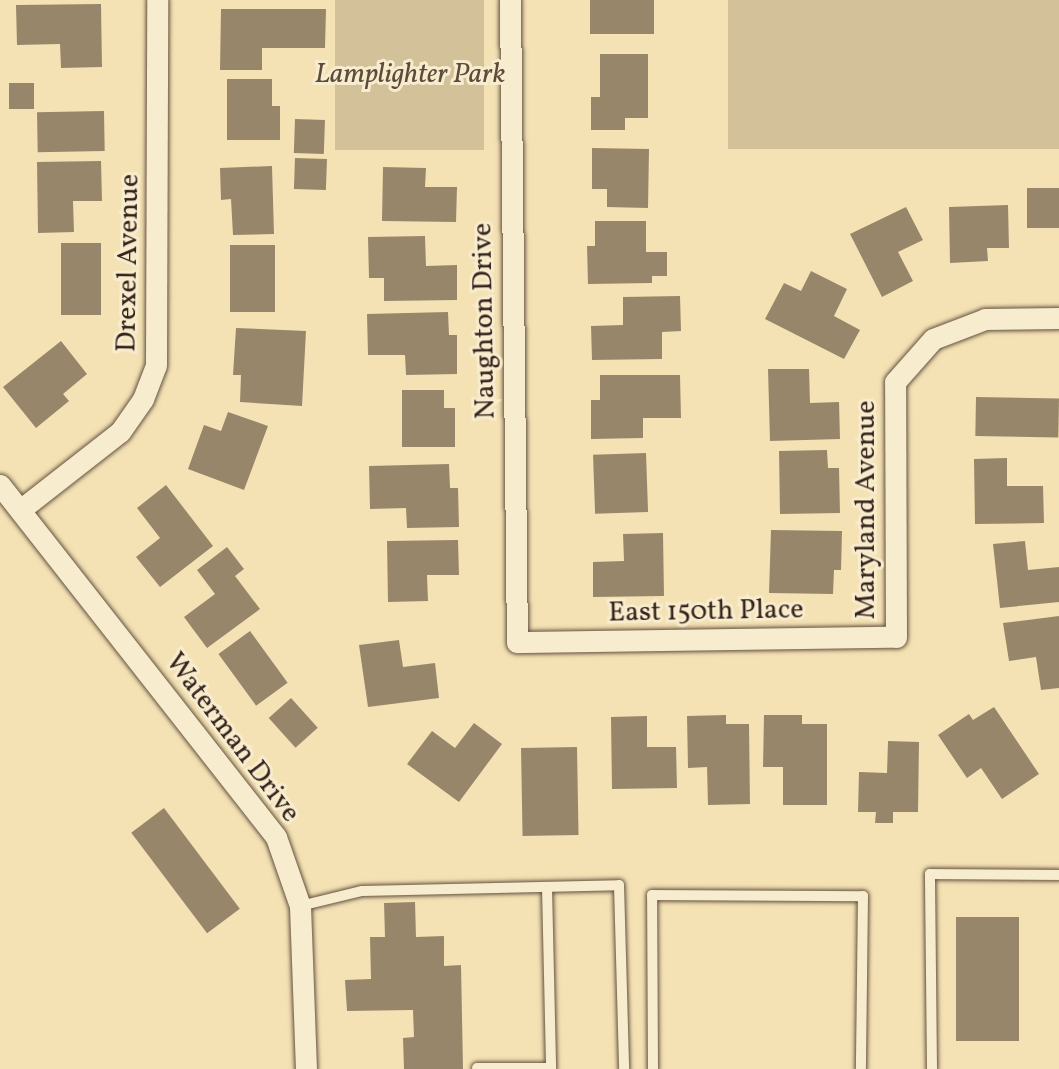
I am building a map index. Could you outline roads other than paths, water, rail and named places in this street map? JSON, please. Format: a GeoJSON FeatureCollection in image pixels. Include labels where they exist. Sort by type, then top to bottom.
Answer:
{"type":"FeatureCollection","features":[{"type":"Feature","properties":{"kind":"street","name":"Drexel Avenue"},"geometry":{"type":"LineString","coordinates":[[20,510],[120,432],[143,399],[156,365],[157,0]]}},
{"type":"Feature","properties":{"kind":"street","name":"Naughton Drive"},"geometry":{"type":"LineString","coordinates":[[510,0],[517,642]]}},
{"type":"Feature","properties":{"kind":"street","name":"Maryland Avenue"},"geometry":{"type":"LineString","coordinates":[[896,637],[895,382],[933,339],[985,319],[1059,318]]}},
{"type":"Feature","properties":{"kind":"street","name":"Waterman Drive"},"geometry":{"type":"LineString","coordinates":[[0,485],[276,838],[300,906],[306,1069]]}},
{"type":"Feature","properties":{"kind":"street","name":"East 150th Place"},"geometry":{"type":"LineString","coordinates":[[517,642],[896,637]]}},
{"type":"Feature","properties":{"kind":"lane"},"geometry":{"type":"LineString","coordinates":[[932,1069],[930,874],[1059,874]]}},
{"type":"Feature","properties":{"kind":"lane"},"geometry":{"type":"LineString","coordinates":[[300,906],[362,891],[620,885],[624,1069]]}},
{"type":"Feature","properties":{"kind":"lane"},"geometry":{"type":"LineString","coordinates":[[477,1068],[551,1069],[547,887]]}},
{"type":"Feature","properties":{"kind":"lane"},"geometry":{"type":"LineString","coordinates":[[653,1069],[652,895],[863,896],[861,1069]]}},
{"type":"Feature","properties":{"kind":"park label","name":"Lamplighter Park"},"geometry":{"type":"Point","coordinates":[410,75]}}]}
